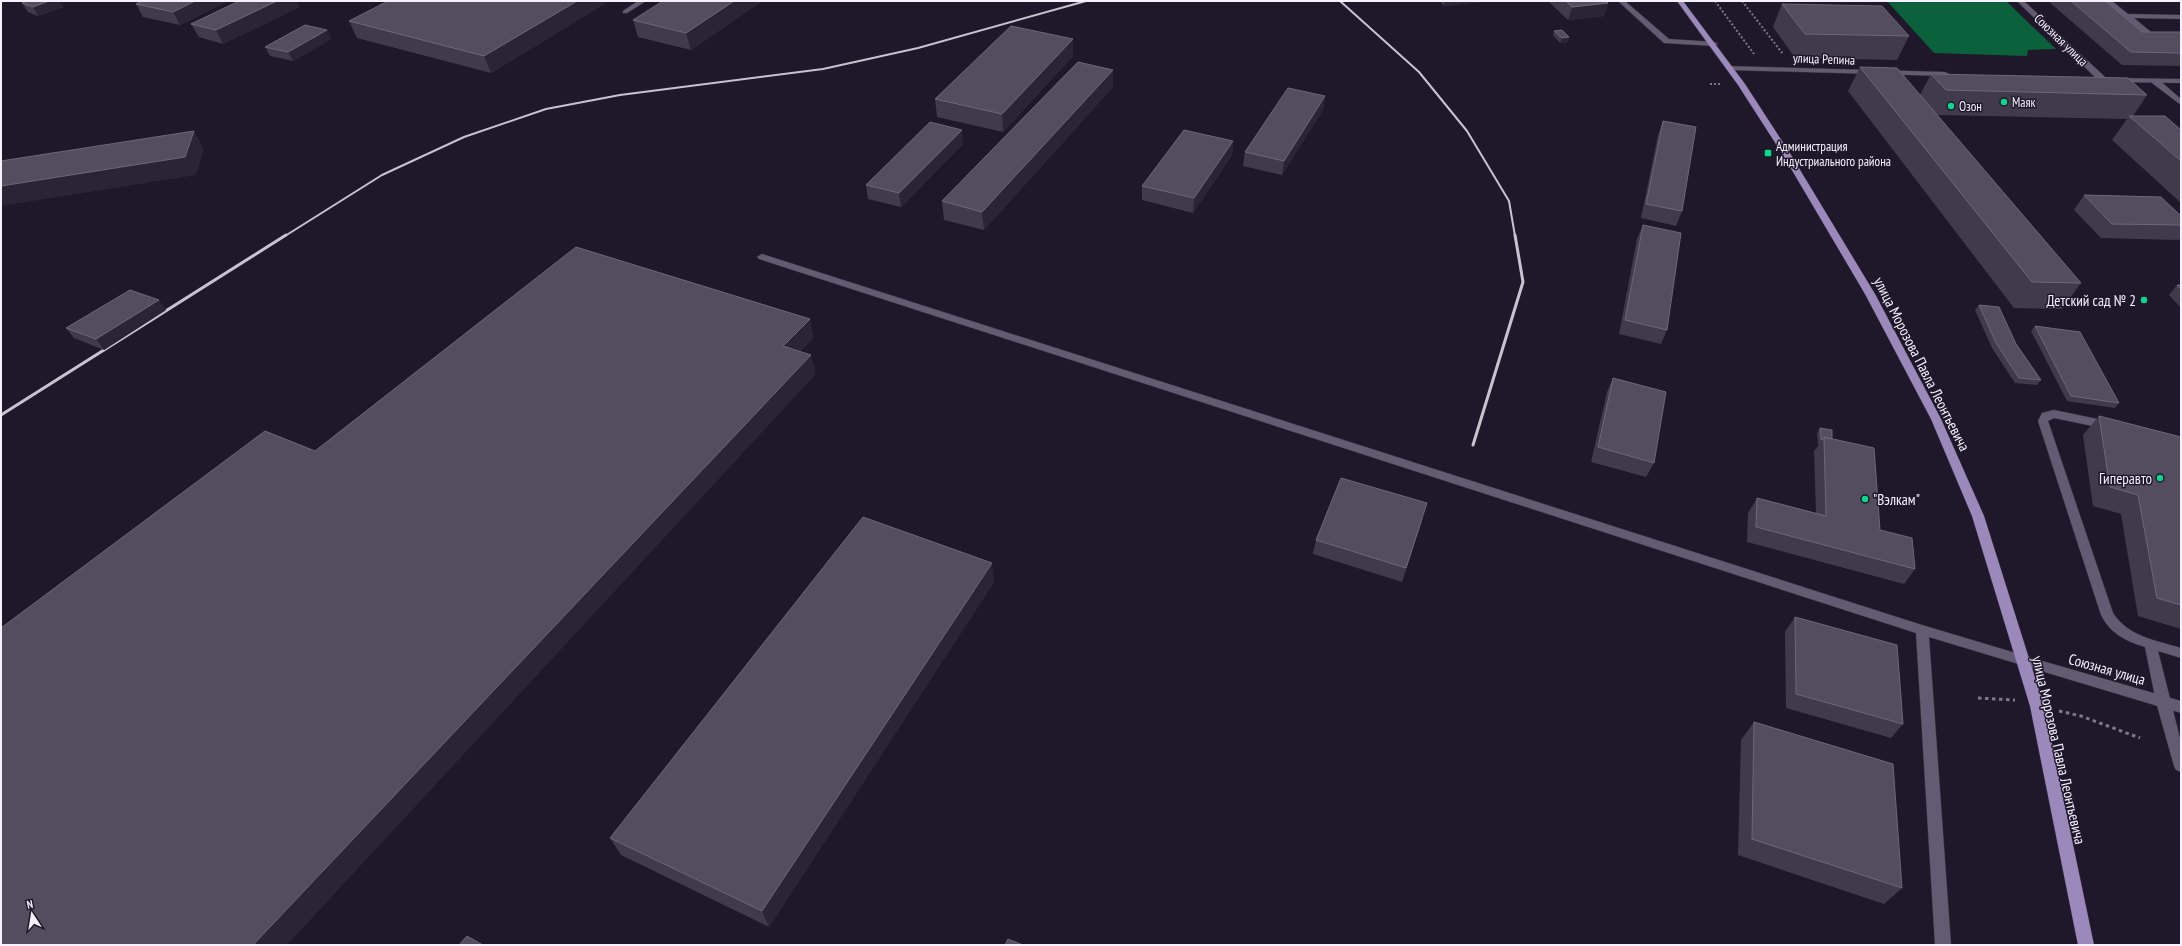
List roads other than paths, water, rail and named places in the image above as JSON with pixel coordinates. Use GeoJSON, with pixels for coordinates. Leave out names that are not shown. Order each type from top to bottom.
{"type":"FeatureCollection","features":[{"type":"Feature","properties":{"kind":"main road","name":"улица Морозова Павла Леонтьевича"},"geometry":{"type":"LineString","coordinates":[[1680,1],[1714,44],[1787,154],[1866,288],[1936,419],[1978,516],[2025,661],[2037,706],[2086,945]]}},
{"type":"Feature","properties":{"kind":"street"},"geometry":{"type":"LineString","coordinates":[[625,12],[642,1]]}},
{"type":"Feature","properties":{"kind":"street"},"geometry":{"type":"LineString","coordinates":[[1621,1],[1667,41],[1714,44]]}},
{"type":"Feature","properties":{"kind":"street","name":"Союзная улица"},"geometry":{"type":"LineString","coordinates":[[2020,1],[2102,79]]}},
{"type":"Feature","properties":{"kind":"street"},"geometry":{"type":"LineString","coordinates":[[2108,1],[2149,34],[2181,36]]}},
{"type":"Feature","properties":{"kind":"street"},"geometry":{"type":"LineString","coordinates":[[2126,16],[2181,17]]}},
{"type":"Feature","properties":{"kind":"street","name":"улица Репина"},"geometry":{"type":"LineString","coordinates":[[1730,68],[1952,75]]}},
{"type":"Feature","properties":{"kind":"street"},"geometry":{"type":"LineString","coordinates":[[2086,79],[2181,82]]}},
{"type":"Feature","properties":{"kind":"street"},"geometry":{"type":"LineString","coordinates":[[2155,81],[2181,103]]}},
{"type":"Feature","properties":{"kind":"street","name":"Союзная улица"},"geometry":{"type":"LineString","coordinates":[[762,258],[1922,630],[2181,707]]}},
{"type":"Feature","properties":{"kind":"street"},"geometry":{"type":"LineString","coordinates":[[2117,427],[2054,414],[2046,416],[2043,421],[2106,615],[2113,625],[2126,637],[2181,653]]}},
{"type":"Feature","properties":{"kind":"street"},"geometry":{"type":"LineString","coordinates":[[1922,630],[1943,945]]}},
{"type":"Feature","properties":{"kind":"street"},"geometry":{"type":"LineString","coordinates":[[2150,644],[2163,702],[2181,766]]}},
{"type":"Feature","properties":{"kind":"railway"},"geometry":{"type":"LineString","coordinates":[[285,236],[382,175],[464,137],[546,109],[620,95],[823,69],[918,48],[1086,1]]}},
{"type":"Feature","properties":{"kind":"railway"},"geometry":{"type":"LineString","coordinates":[[1340,1],[1419,72],[1467,131],[1509,201],[1515,236]]}},
{"type":"Feature","properties":{"kind":"railway"},"geometry":{"type":"LineString","coordinates":[[1,415],[286,235]]}},
{"type":"Feature","properties":{"kind":"railway"},"geometry":{"type":"LineString","coordinates":[[1473,445],[1523,282],[1515,235]]}},
{"type":"Feature","properties":{"kind":"place","name":"Маяк"},"geometry":{"type":"Point","coordinates":[2004,102]}},
{"type":"Feature","properties":{"kind":"place","name":"Озон"},"geometry":{"type":"Point","coordinates":[1951,106]}},
{"type":"Feature","properties":{"kind":"place","name":"Администрация Индустриального района"},"geometry":{"type":"Point","coordinates":[1768,153]}},
{"type":"Feature","properties":{"kind":"place","name":"Детский сад № 2"},"geometry":{"type":"Point","coordinates":[2144,300]}},
{"type":"Feature","properties":{"kind":"place","name":"Гиперавто"},"geometry":{"type":"Point","coordinates":[2160,478]}},
{"type":"Feature","properties":{"kind":"place","name":"\"Вэлкам\""},"geometry":{"type":"Point","coordinates":[1865,499]}}]}
